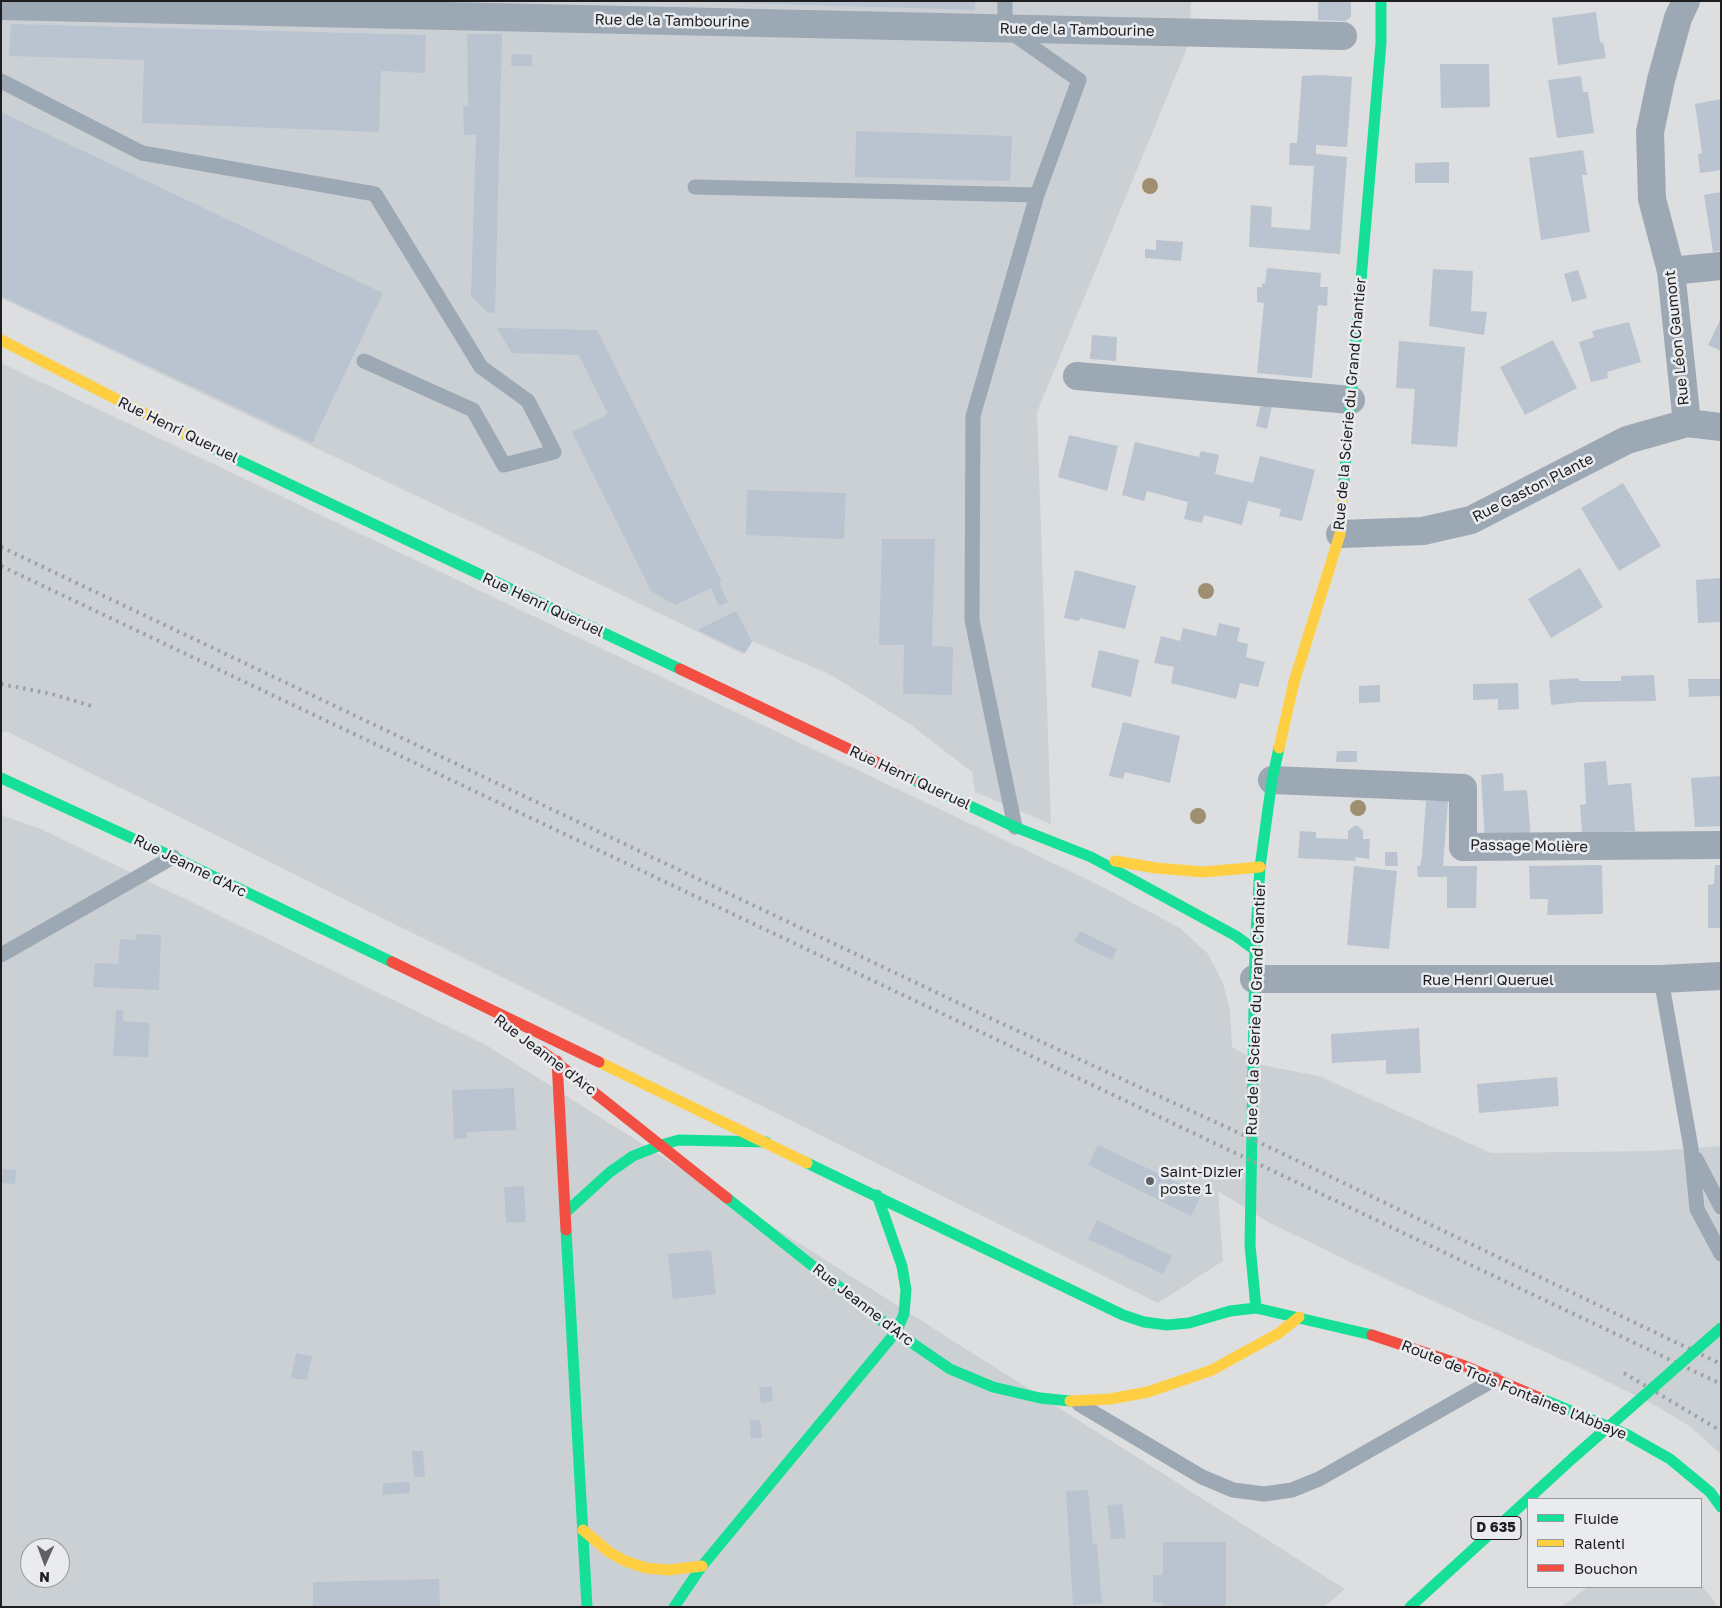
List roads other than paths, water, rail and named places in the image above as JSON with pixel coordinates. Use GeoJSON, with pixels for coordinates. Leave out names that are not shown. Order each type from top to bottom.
{"type":"FeatureCollection","features":[{"type":"Feature","properties":{"kind":"main road","name":"Rue de la Scierie du Grand Chantier"},"geometry":{"type":"LineString","coordinates":[[1256,1308],[1250,1245],[1254,979],[1260,867],[1272,780],[1294,682],[1340,534],[1381,43],[1381,1]]}},
{"type":"Feature","properties":{"kind":"main road","name":"Rue Henri Queruel"},"geometry":{"type":"LineString","coordinates":[[1,340],[195,440],[1015,827],[1091,857],[1236,936],[1255,950]]}},
{"type":"Feature","properties":{"kind":"main road","name":"Rue Jeanne d'Arc"},"geometry":{"type":"LineString","coordinates":[[1,778],[173,857],[484,1009],[877,1195],[1123,1315],[1144,1322],[1167,1325],[1189,1323],[1230,1311],[1256,1308]]}},
{"type":"Feature","properties":{"kind":"main road","name":"Rue Henri Queruel"},"geometry":{"type":"LineString","coordinates":[[1091,857],[1156,868],[1203,872],[1260,867]]}},
{"type":"Feature","properties":{"kind":"main road","name":"Rue Jeanne d'Arc"},"geometry":{"type":"LineString","coordinates":[[484,1009],[557,1061],[896,1332],[950,1369],[993,1387],[1040,1398],[1075,1402],[1110,1399],[1148,1392],[1212,1370],[1279,1333],[1299,1317]]}},
{"type":"Feature","properties":{"kind":"main road"},"geometry":{"type":"LineString","coordinates":[[557,1061],[587,1607]]}},
{"type":"Feature","properties":{"kind":"main road"},"geometry":{"type":"LineString","coordinates":[[565,1213],[610,1172],[634,1156],[660,1145],[679,1140],[766,1142]]}},
{"type":"Feature","properties":{"kind":"main road"},"geometry":{"type":"LineString","coordinates":[[674,1607],[702,1566],[896,1332],[904,1314],[906,1290],[902,1266],[877,1195]]}},
{"type":"Feature","properties":{"kind":"main road","name":"Route de Trois Fontaines l'Abbaye"},"geometry":{"type":"LineString","coordinates":[[1256,1308],[1391,1340],[1495,1379],[1626,1434],[1670,1459],[1710,1492],[1721,1507]]}},
{"type":"Feature","properties":{"kind":"main road","name":"D 635"},"geometry":{"type":"LineString","coordinates":[[1529,1498],[1721,1328]]}},
{"type":"Feature","properties":{"kind":"main road","name":"D 635"},"geometry":{"type":"LineString","coordinates":[[1413,1604],[1527,1500]]}},
{"type":"Feature","properties":{"kind":"main road"},"geometry":{"type":"LineString","coordinates":[[583,1530],[609,1552],[639,1566],[668,1570],[702,1566]]}},
{"type":"Feature","properties":{"kind":"street","name":"Rue de la Tambourine"},"geometry":{"type":"LineString","coordinates":[[1,6],[1343,36]]}},
{"type":"Feature","properties":{"kind":"street","name":"Rue Léon Gaumont"},"geometry":{"type":"LineString","coordinates":[[1679,7],[1650,132],[1652,199],[1672,271],[1687,423]]}},
{"type":"Feature","properties":{"kind":"street"},"geometry":{"type":"LineString","coordinates":[[1672,271],[1721,266]]}},
{"type":"Feature","properties":{"kind":"street"},"geometry":{"type":"LineString","coordinates":[[1077,376],[1351,400]]}},
{"type":"Feature","properties":{"kind":"street","name":"Rue Gaston Plante"},"geometry":{"type":"LineString","coordinates":[[1340,534],[1423,531],[1471,520],[1627,440],[1687,423],[1721,426]]}},
{"type":"Feature","properties":{"kind":"street","name":"Passage Molière"},"geometry":{"type":"LineString","coordinates":[[1272,780],[1463,788],[1463,847],[1721,846]]}},
{"type":"Feature","properties":{"kind":"street","name":"Rue Henri Queruel"},"geometry":{"type":"LineString","coordinates":[[1254,979],[1661,979],[1721,976]]}},
{"type":"Feature","properties":{"kind":"lane"},"geometry":{"type":"LineString","coordinates":[[1005,1],[1005,28],[1079,80],[1037,195],[973,416],[972,620],[1015,827]]}},
{"type":"Feature","properties":{"kind":"lane"},"geometry":{"type":"LineString","coordinates":[[1,81],[142,152],[375,194],[481,367],[528,401],[554,452],[504,465],[473,410],[364,361]]}},
{"type":"Feature","properties":{"kind":"lane"},"geometry":{"type":"LineString","coordinates":[[695,186],[1037,195]]}},
{"type":"Feature","properties":{"kind":"lane"},"geometry":{"type":"LineString","coordinates":[[1,955],[173,857]]}},
{"type":"Feature","properties":{"kind":"lane"},"geometry":{"type":"LineString","coordinates":[[1661,979],[1691,1148],[1697,1209],[1721,1254]]}},
{"type":"Feature","properties":{"kind":"lane"},"geometry":{"type":"LineString","coordinates":[[1691,1148],[1721,1207]]}},
{"type":"Feature","properties":{"kind":"lane"},"geometry":{"type":"LineString","coordinates":[[1075,1402],[1202,1477],[1233,1490],[1264,1494],[1292,1490],[1318,1479],[1495,1379]]}},
{"type":"Feature","properties":{"kind":"railway"},"geometry":{"type":"LineString","coordinates":[[1,547],[990,1018],[1252,1139],[1721,1364]]}},
{"type":"Feature","properties":{"kind":"railway"},"geometry":{"type":"LineString","coordinates":[[1,566],[1721,1384]]}},
{"type":"Feature","properties":{"kind":"railway"},"geometry":{"type":"LineString","coordinates":[[1,684],[52,694],[95,707]]}},
{"type":"Feature","properties":{"kind":"railway"},"geometry":{"type":"LineString","coordinates":[[1624,1373],[1721,1431]]}},
{"type":"Feature","properties":{"kind":"place","name":"Saint-Dizier poste 1"},"geometry":{"type":"Point","coordinates":[1150,1181]}}]}
